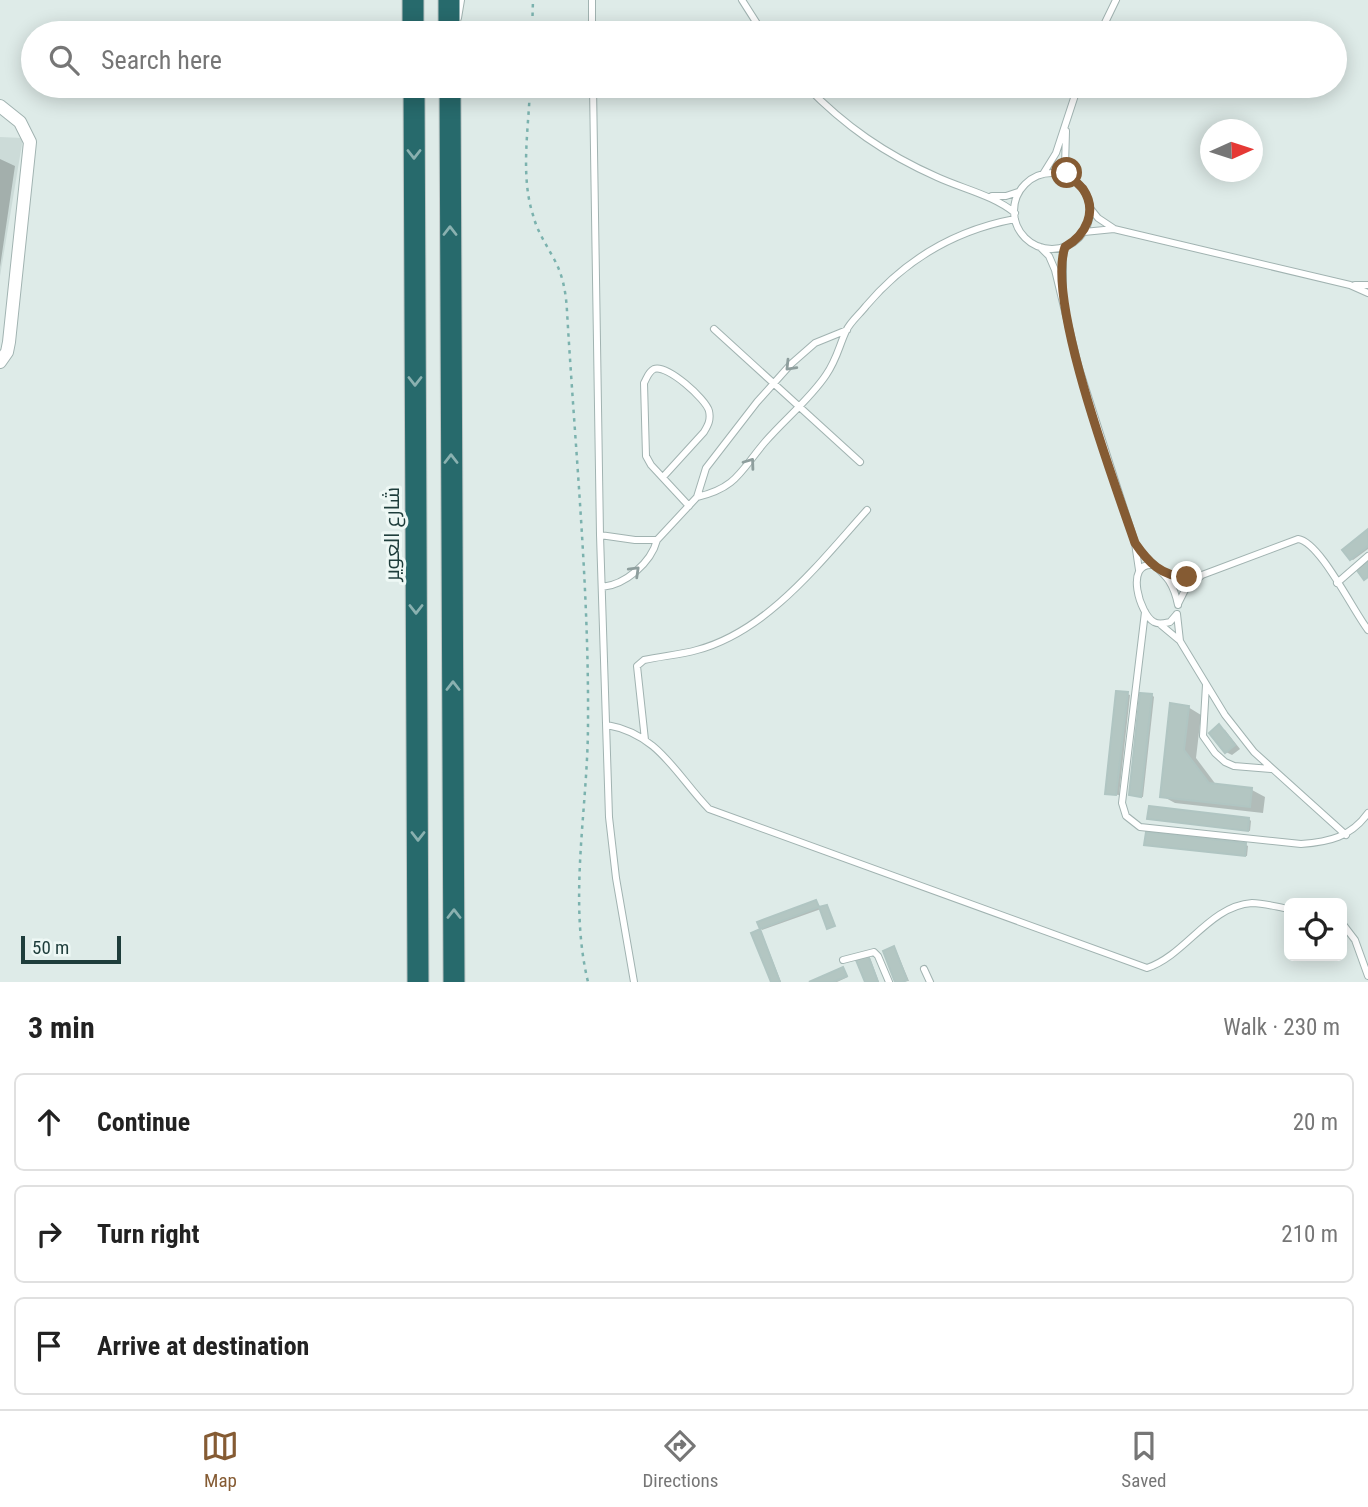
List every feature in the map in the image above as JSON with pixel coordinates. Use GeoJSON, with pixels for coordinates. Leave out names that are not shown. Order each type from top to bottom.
{"type":"FeatureCollection","features":[{"type":"Feature","properties":{"kind":"highway"},"geometry":{"type":"LineString","coordinates":[[413,0],[413,21]]}},
{"type":"Feature","properties":{"kind":"highway"},"geometry":{"type":"LineString","coordinates":[[449,0],[449,21]]}},
{"type":"Feature","properties":{"kind":"highway","name":"شارع العوير"},"geometry":{"type":"LineString","coordinates":[[414,98],[418,982]]}},
{"type":"Feature","properties":{"kind":"highway"},"geometry":{"type":"LineString","coordinates":[[450,98],[454,982]]}},
{"type":"Feature","properties":{"kind":"street"},"geometry":{"type":"LineString","coordinates":[[0,106],[20,122],[27,131],[30,142],[9,342],[7,352],[0,362]]}},
{"type":"Feature","properties":{"kind":"lane"},"geometry":{"type":"LineString","coordinates":[[457,21],[460,0]]}},
{"type":"Feature","properties":{"kind":"lane"},"geometry":{"type":"LineString","coordinates":[[592,0],[592,21]]}},
{"type":"Feature","properties":{"kind":"lane"},"geometry":{"type":"LineString","coordinates":[[742,0],[756,21]]}},
{"type":"Feature","properties":{"kind":"lane"},"geometry":{"type":"LineString","coordinates":[[1106,21],[1116,0]]}},
{"type":"Feature","properties":{"kind":"lane"},"geometry":{"type":"LineString","coordinates":[[593,98],[600,535],[609,817],[615,878],[634,982]]}},
{"type":"Feature","properties":{"kind":"lane"},"geometry":{"type":"LineString","coordinates":[[818,98],[832,113],[874,144],[907,163],[998,201],[1015,216],[1021,232],[1029,241],[1040,247],[1053,249],[1076,241],[1089,220],[1087,196],[1067,173],[1064,159],[1068,119]]}},
{"type":"Feature","properties":{"kind":"lane"},"geometry":{"type":"LineString","coordinates":[[1043,174],[1056,153],[1074,98]]}},
{"type":"Feature","properties":{"kind":"lane"},"geometry":{"type":"LineString","coordinates":[[973,192],[1000,197],[1016,194],[1034,177],[1043,174],[1059,173],[1071,178]]}},
{"type":"Feature","properties":{"kind":"lane"},"geometry":{"type":"LineString","coordinates":[[1015,216],[1021,190]]}},
{"type":"Feature","properties":{"kind":"lane"},"geometry":{"type":"LineString","coordinates":[[1090,208],[1101,222],[1114,229],[1350,285],[1368,293]]}},
{"type":"Feature","properties":{"kind":"lane"},"geometry":{"type":"LineString","coordinates":[[697,497],[715,493],[739,478],[764,444],[825,377],[839,354],[846,330],[877,293],[924,254],[985,224],[1015,216]]}},
{"type":"Feature","properties":{"kind":"lane"},"geometry":{"type":"LineString","coordinates":[[1084,232],[1114,229]]}},
{"type":"Feature","properties":{"kind":"lane"},"geometry":{"type":"LineString","coordinates":[[1040,247],[1052,262],[1111,471],[1135,543],[1139,570],[1137,587],[1145,612],[1122,803],[1128,820],[1140,827],[1289,844],[1312,843],[1346,835],[1368,813]]}},
{"type":"Feature","properties":{"kind":"lane"},"geometry":{"type":"LineString","coordinates":[[1065,247],[1065,311]]}},
{"type":"Feature","properties":{"kind":"lane"},"geometry":{"type":"LineString","coordinates":[[1350,285],[1368,285]]}},
{"type":"Feature","properties":{"kind":"lane"},"geometry":{"type":"LineString","coordinates":[[714,329],[860,461]]}},
{"type":"Feature","properties":{"kind":"lane"},"geometry":{"type":"LineString","coordinates":[[602,587],[622,583],[655,548],[657,540],[697,497],[706,468],[720,446],[774,384],[814,343],[846,330]]}},
{"type":"Feature","properties":{"kind":"lane"},"geometry":{"type":"LineString","coordinates":[[663,477],[704,432],[710,415],[707,404],[671,372],[662,368],[649,373],[644,383],[646,456],[651,465],[689,506]]}},
{"type":"Feature","properties":{"kind":"lane"},"geometry":{"type":"LineString","coordinates":[[645,740],[637,666],[644,660],[699,650],[738,633],[793,592],[867,510]]}},
{"type":"Feature","properties":{"kind":"lane"},"geometry":{"type":"LineString","coordinates":[[600,535],[657,540]]}},
{"type":"Feature","properties":{"kind":"lane"},"geometry":{"type":"LineString","coordinates":[[1135,543],[1153,565],[1166,574],[1178,577],[1202,575],[1298,538],[1304,540],[1315,549],[1368,629]]}},
{"type":"Feature","properties":{"kind":"lane"},"geometry":{"type":"LineString","coordinates":[[1337,583],[1368,556]]}},
{"type":"Feature","properties":{"kind":"lane"},"geometry":{"type":"LineString","coordinates":[[1139,570],[1145,565],[1153,565]]}},
{"type":"Feature","properties":{"kind":"lane"},"geometry":{"type":"LineString","coordinates":[[1166,574],[1176,593],[1180,641]]}},
{"type":"Feature","properties":{"kind":"lane"},"geometry":{"type":"LineString","coordinates":[[1178,604],[1185,590],[1202,575]]}},
{"type":"Feature","properties":{"kind":"lane"},"geometry":{"type":"LineString","coordinates":[[1145,612],[1180,641],[1225,715],[1254,752],[1346,835]]}},
{"type":"Feature","properties":{"kind":"lane"},"geometry":{"type":"LineString","coordinates":[[1156,623],[1170,621],[1177,614]]}},
{"type":"Feature","properties":{"kind":"lane"},"geometry":{"type":"LineString","coordinates":[[1206,683],[1203,736],[1215,752],[1224,762],[1234,766],[1272,769]]}},
{"type":"Feature","properties":{"kind":"lane"},"geometry":{"type":"LineString","coordinates":[[607,725],[645,740],[663,752],[709,809],[1147,968],[1166,960],[1217,917],[1237,906],[1254,903],[1284,908]]}},
{"type":"Feature","properties":{"kind":"lane"},"geometry":{"type":"LineString","coordinates":[[1347,930],[1355,940],[1368,976]]}},
{"type":"Feature","properties":{"kind":"lane"},"geometry":{"type":"LineString","coordinates":[[843,960],[874,952],[889,982]]}},
{"type":"Feature","properties":{"kind":"lane"},"geometry":{"type":"LineString","coordinates":[[924,969],[930,982]]}},
{"type":"Feature","properties":{"kind":"path"},"geometry":{"type":"LineString","coordinates":[[532,21],[533,0]]}},
{"type":"Feature","properties":{"kind":"path"},"geometry":{"type":"LineString","coordinates":[[530,98],[527,176],[529,202],[537,227],[558,268],[567,311],[588,674],[587,779],[579,911],[588,982]]}},
{"type":"Feature","properties":{"kind":"shaded area"},"geometry":{"type":"Polygon","coordinates":[[[0,137],[23,138],[0,276],[0,137]]]}},
{"type":"Feature","properties":{"kind":"building"},"geometry":{"type":"Polygon","coordinates":[[[1368,529],[1368,546],[1350,560],[1342,550],[1368,529]]]}},
{"type":"Feature","properties":{"kind":"building"},"geometry":{"type":"Polygon","coordinates":[[[1368,560],[1368,577],[1364,580],[1356,569],[1368,560]]]}},
{"type":"Feature","properties":{"kind":"building"},"geometry":{"type":"Polygon","coordinates":[[[1116,691],[1128,692],[1116,795],[1105,794],[1116,691]]]}},
{"type":"Feature","properties":{"kind":"building"},"geometry":{"type":"Polygon","coordinates":[[[1140,693],[1152,694],[1141,797],[1129,795],[1140,693]]]}},
{"type":"Feature","properties":{"kind":"building"},"geometry":{"type":"Polygon","coordinates":[[[1170,703],[1189,706],[1184,750],[1209,783],[1252,788],[1250,807],[1160,797],[1170,703]]]}},
{"type":"Feature","properties":{"kind":"building"},"geometry":{"type":"Polygon","coordinates":[[[1219,724],[1235,745],[1225,753],[1209,733],[1219,724]]]}},
{"type":"Feature","properties":{"kind":"building"},"geometry":{"type":"Polygon","coordinates":[[[1149,806],[1249,818],[1248,831],[1147,819],[1149,806]]]}},
{"type":"Feature","properties":{"kind":"building"},"geometry":{"type":"Polygon","coordinates":[[[1146,832],[1246,843],[1245,856],[1144,845],[1146,832]]]}},
{"type":"Feature","properties":{"kind":"building"},"geometry":{"type":"Polygon","coordinates":[[[816,900],[819,907],[760,929],[757,922],[816,900]]]}},
{"type":"Feature","properties":{"kind":"building"},"geometry":{"type":"Polygon","coordinates":[[[827,905],[835,926],[827,929],[819,907],[827,905]]]}},
{"type":"Feature","properties":{"kind":"building"},"geometry":{"type":"Polygon","coordinates":[[[760,929],[780,982],[771,982],[751,933],[760,929]]]}},
{"type":"Feature","properties":{"kind":"building"},"geometry":{"type":"Polygon","coordinates":[[[894,946],[907,980],[903,982],[895,982],[883,951],[894,946]]]}},
{"type":"Feature","properties":{"kind":"building"},"geometry":{"type":"Polygon","coordinates":[[[868,955],[878,982],[865,982],[856,960],[868,955]]]}},
{"type":"Feature","properties":{"kind":"building"},"geometry":{"type":"Polygon","coordinates":[[[843,967],[847,976],[833,982],[809,982],[843,967]]]}},
{"type":"Feature","properties":{"kind":"route"},"geometry":{"type":"LineString","coordinates":[[1067,173],[1087,196],[1090,208],[1084,232],[1063,251],[1062,285],[1065,311],[1078,365],[1135,543],[1147,560],[1166,574],[1187,577]]}}]}
